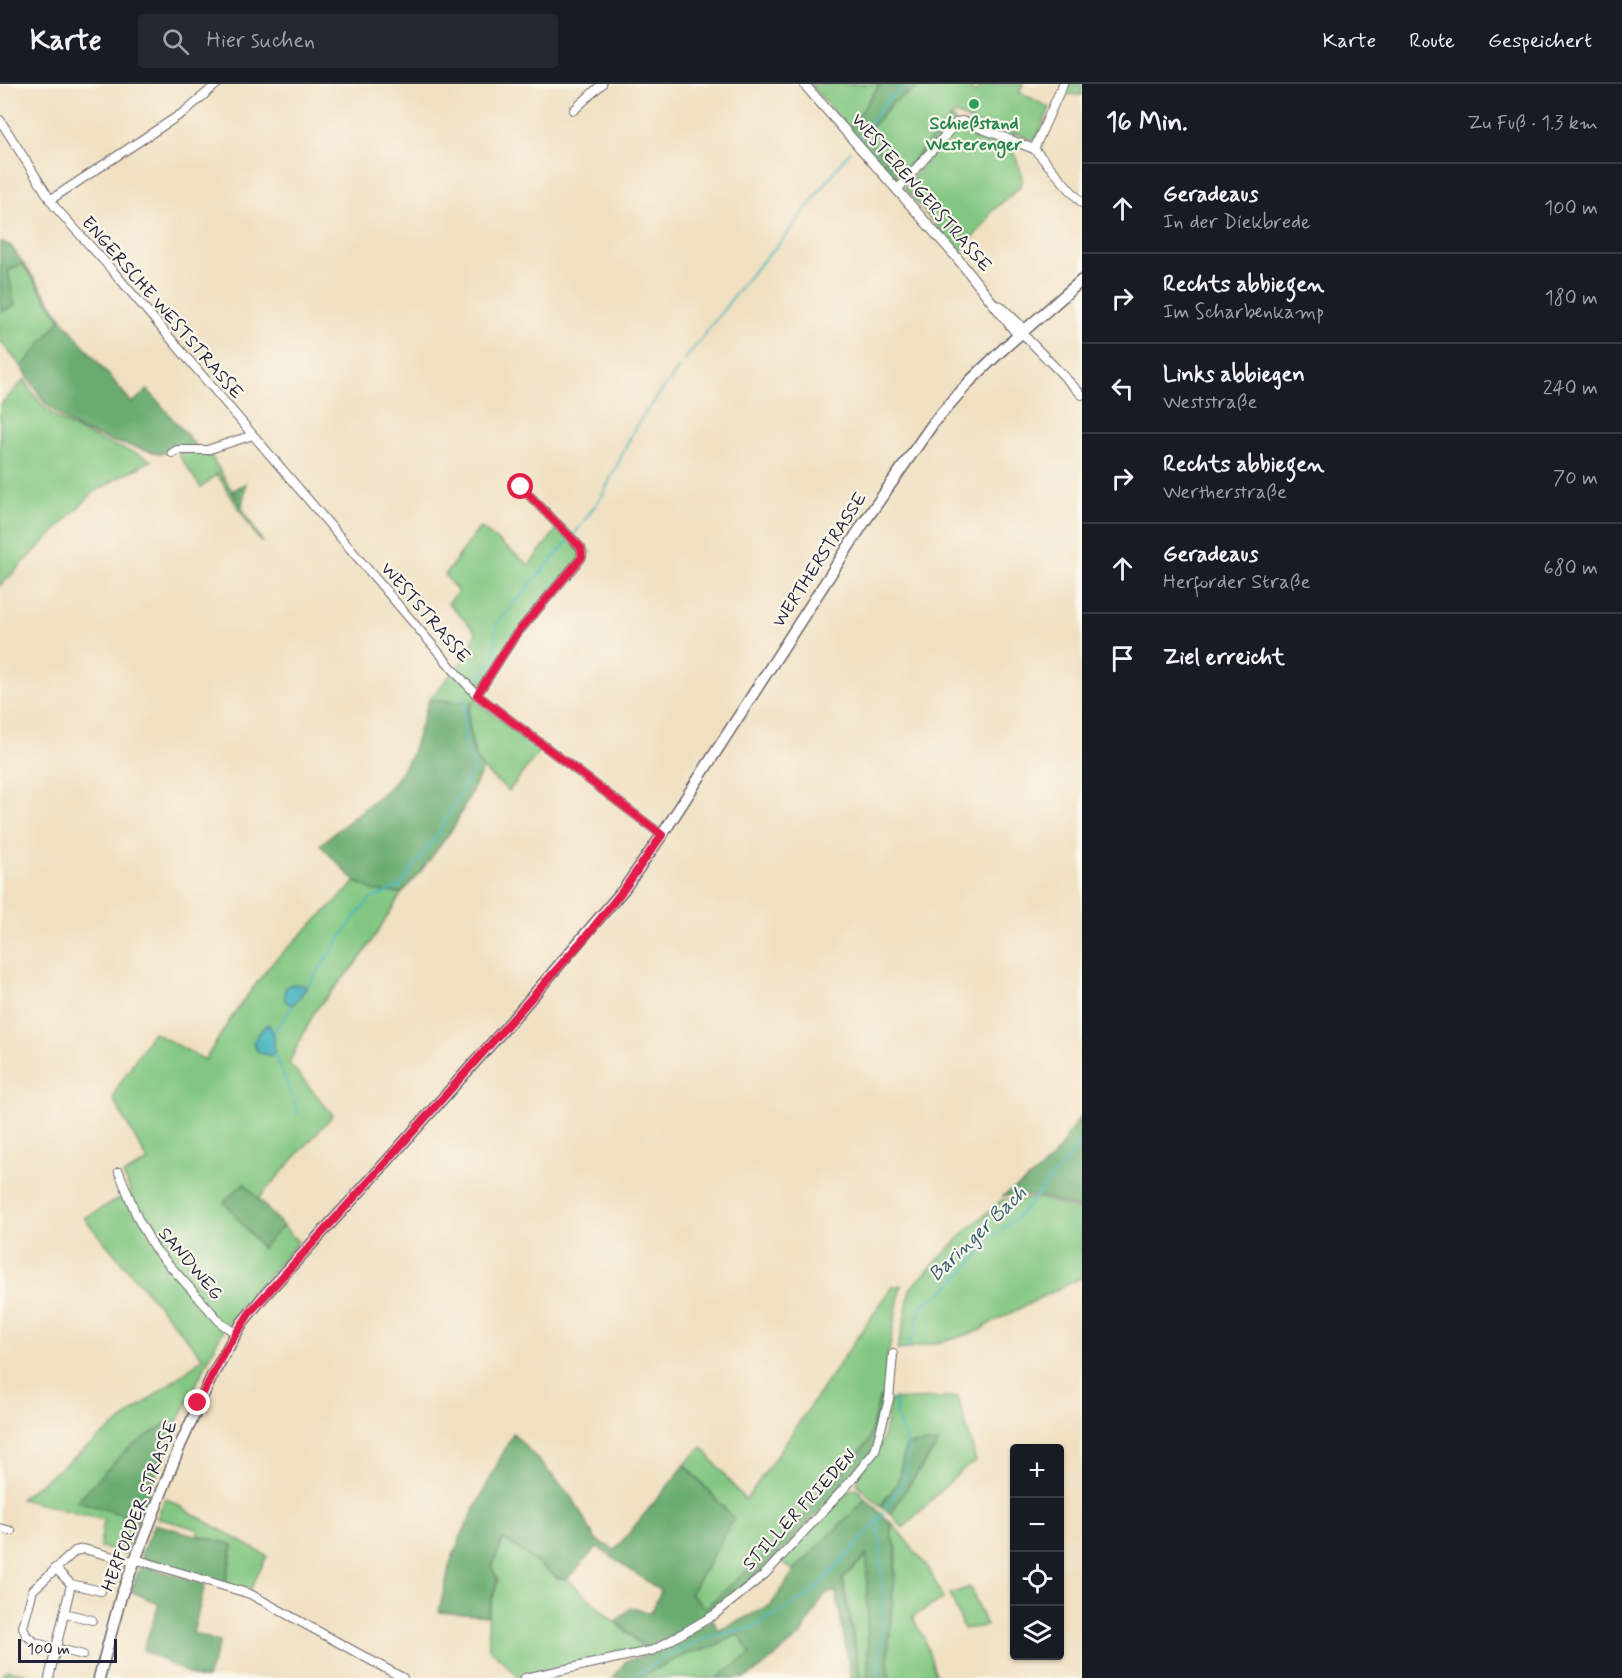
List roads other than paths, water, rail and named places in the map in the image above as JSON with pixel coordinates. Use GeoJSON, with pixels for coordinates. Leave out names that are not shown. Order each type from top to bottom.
{"type":"FeatureCollection","features":[{"type":"Feature","properties":{"kind":"main road","name":"WERTHERSTRASSE"},"geometry":{"type":"LineString","coordinates":[[624,889],[662,835],[914,448],[958,394],[1021,332],[1082,280]]}},
{"type":"Feature","properties":{"kind":"main road","name":"HERFORDER STRASSE"},"geometry":{"type":"LineString","coordinates":[[99,1678],[121,1596],[134,1560],[198,1403],[235,1333],[263,1297],[500,1035],[624,889]]}},
{"type":"Feature","properties":{"kind":"street"},"geometry":{"type":"LineString","coordinates":[[0,120],[52,203],[184,112],[217,84]]}},
{"type":"Feature","properties":{"kind":"street"},"geometry":{"type":"LineString","coordinates":[[574,110],[602,84]]}},
{"type":"Feature","properties":{"kind":"street","name":"WESTERENGERSTRASSE"},"geometry":{"type":"LineString","coordinates":[[804,84],[1021,332],[1082,396]]}},
{"type":"Feature","properties":{"kind":"street"},"geometry":{"type":"LineString","coordinates":[[1034,149],[1063,84]]}},
{"type":"Feature","properties":{"kind":"street"},"geometry":{"type":"LineString","coordinates":[[897,190],[957,122],[962,121],[1034,149],[1082,203]]}},
{"type":"Feature","properties":{"kind":"street","name":"ENGERSCHE WESTSTRASSE"},"geometry":{"type":"LineString","coordinates":[[52,203],[247,428]]}},
{"type":"Feature","properties":{"kind":"street","name":"WESTSTRASSE"},"geometry":{"type":"LineString","coordinates":[[247,428],[477,695],[662,835]]}},
{"type":"Feature","properties":{"kind":"street"},"geometry":{"type":"LineString","coordinates":[[172,453],[177,450],[207,450],[253,435]]}},
{"type":"Feature","properties":{"kind":"street"},"geometry":{"type":"LineString","coordinates":[[477,695],[514,637],[582,557],[581,548],[521,487]]}},
{"type":"Feature","properties":{"kind":"street","name":"SANDWEG"},"geometry":{"type":"LineString","coordinates":[[119,1172],[138,1219],[155,1249],[222,1324],[235,1333]]}},
{"type":"Feature","properties":{"kind":"street","name":"STILLER FRIEDEN"},"geometry":{"type":"LineString","coordinates":[[525,1678],[654,1650],[714,1615],[765,1574],[850,1482],[875,1451],[889,1399],[893,1354]]}},
{"type":"Feature","properties":{"kind":"street"},"geometry":{"type":"LineString","coordinates":[[0,1528],[11,1531]]}},
{"type":"Feature","properties":{"kind":"street"},"geometry":{"type":"LineString","coordinates":[[83,1655],[29,1640],[23,1627],[33,1590],[69,1555],[81,1549],[134,1560],[250,1594],[403,1678]]}},
{"type":"Feature","properties":{"kind":"street"},"geometry":{"type":"LineString","coordinates":[[55,1568],[71,1584],[101,1591]]}},
{"type":"Feature","properties":{"kind":"street"},"geometry":{"type":"LineString","coordinates":[[49,1678],[71,1584]]}},
{"type":"Feature","properties":{"kind":"street"},"geometry":{"type":"LineString","coordinates":[[64,1613],[92,1620]]}},
{"type":"Feature","properties":{"kind":"water"},"geometry":{"type":"Polygon","coordinates":[[[292,984],[308,986],[293,1005],[285,1001],[285,988],[292,984]]]}},
{"type":"Feature","properties":{"kind":"water"},"geometry":{"type":"Polygon","coordinates":[[[268,1024],[274,1041],[274,1053],[270,1056],[258,1052],[253,1044],[258,1034],[268,1024]]]}},
{"type":"Feature","properties":{"kind":"waterway"},"geometry":{"type":"LineString","coordinates":[[860,137],[889,98],[908,84]]}},
{"type":"Feature","properties":{"kind":"waterway"},"geometry":{"type":"LineString","coordinates":[[684,361],[750,275],[781,242],[850,151]]}},
{"type":"Feature","properties":{"kind":"waterway"},"geometry":{"type":"LineString","coordinates":[[573,536],[602,496],[637,424],[679,368]]}},
{"type":"Feature","properties":{"kind":"waterway"},"geometry":{"type":"LineString","coordinates":[[474,685],[494,659],[496,624],[570,539]]}},
{"type":"Feature","properties":{"kind":"waterway"},"geometry":{"type":"LineString","coordinates":[[308,986],[356,915],[371,899],[399,887],[438,834],[474,767],[465,744],[465,695]]}},
{"type":"Feature","properties":{"kind":"waterway"},"geometry":{"type":"LineString","coordinates":[[274,1032],[293,1005]]}},
{"type":"Feature","properties":{"kind":"waterway"},"geometry":{"type":"LineString","coordinates":[[274,1053],[298,1114]]}},
{"type":"Feature","properties":{"kind":"waterway","name":"Baringer Bach"},"geometry":{"type":"LineString","coordinates":[[905,1350],[916,1336],[918,1315],[922,1305],[941,1293],[976,1258],[990,1237],[1009,1224],[1029,1205],[1082,1142]]}},
{"type":"Feature","properties":{"kind":"waterway","name":"Baringer Bach"},"geometry":{"type":"LineString","coordinates":[[885,1510],[906,1476],[908,1446],[898,1420],[894,1397]]}},
{"type":"Feature","properties":{"kind":"waterway","name":"Baringer Bach"},"geometry":{"type":"LineString","coordinates":[[633,1678],[664,1657],[707,1637],[751,1628],[814,1591],[883,1513]]}},
{"type":"Feature","properties":{"kind":"waterway"},"geometry":{"type":"LineString","coordinates":[[878,1520],[882,1599],[879,1678]]}},
{"type":"Feature","properties":{"kind":"place","name":"Schießstand Westerenger"},"geometry":{"type":"Point","coordinates":[974,104]}}]}
